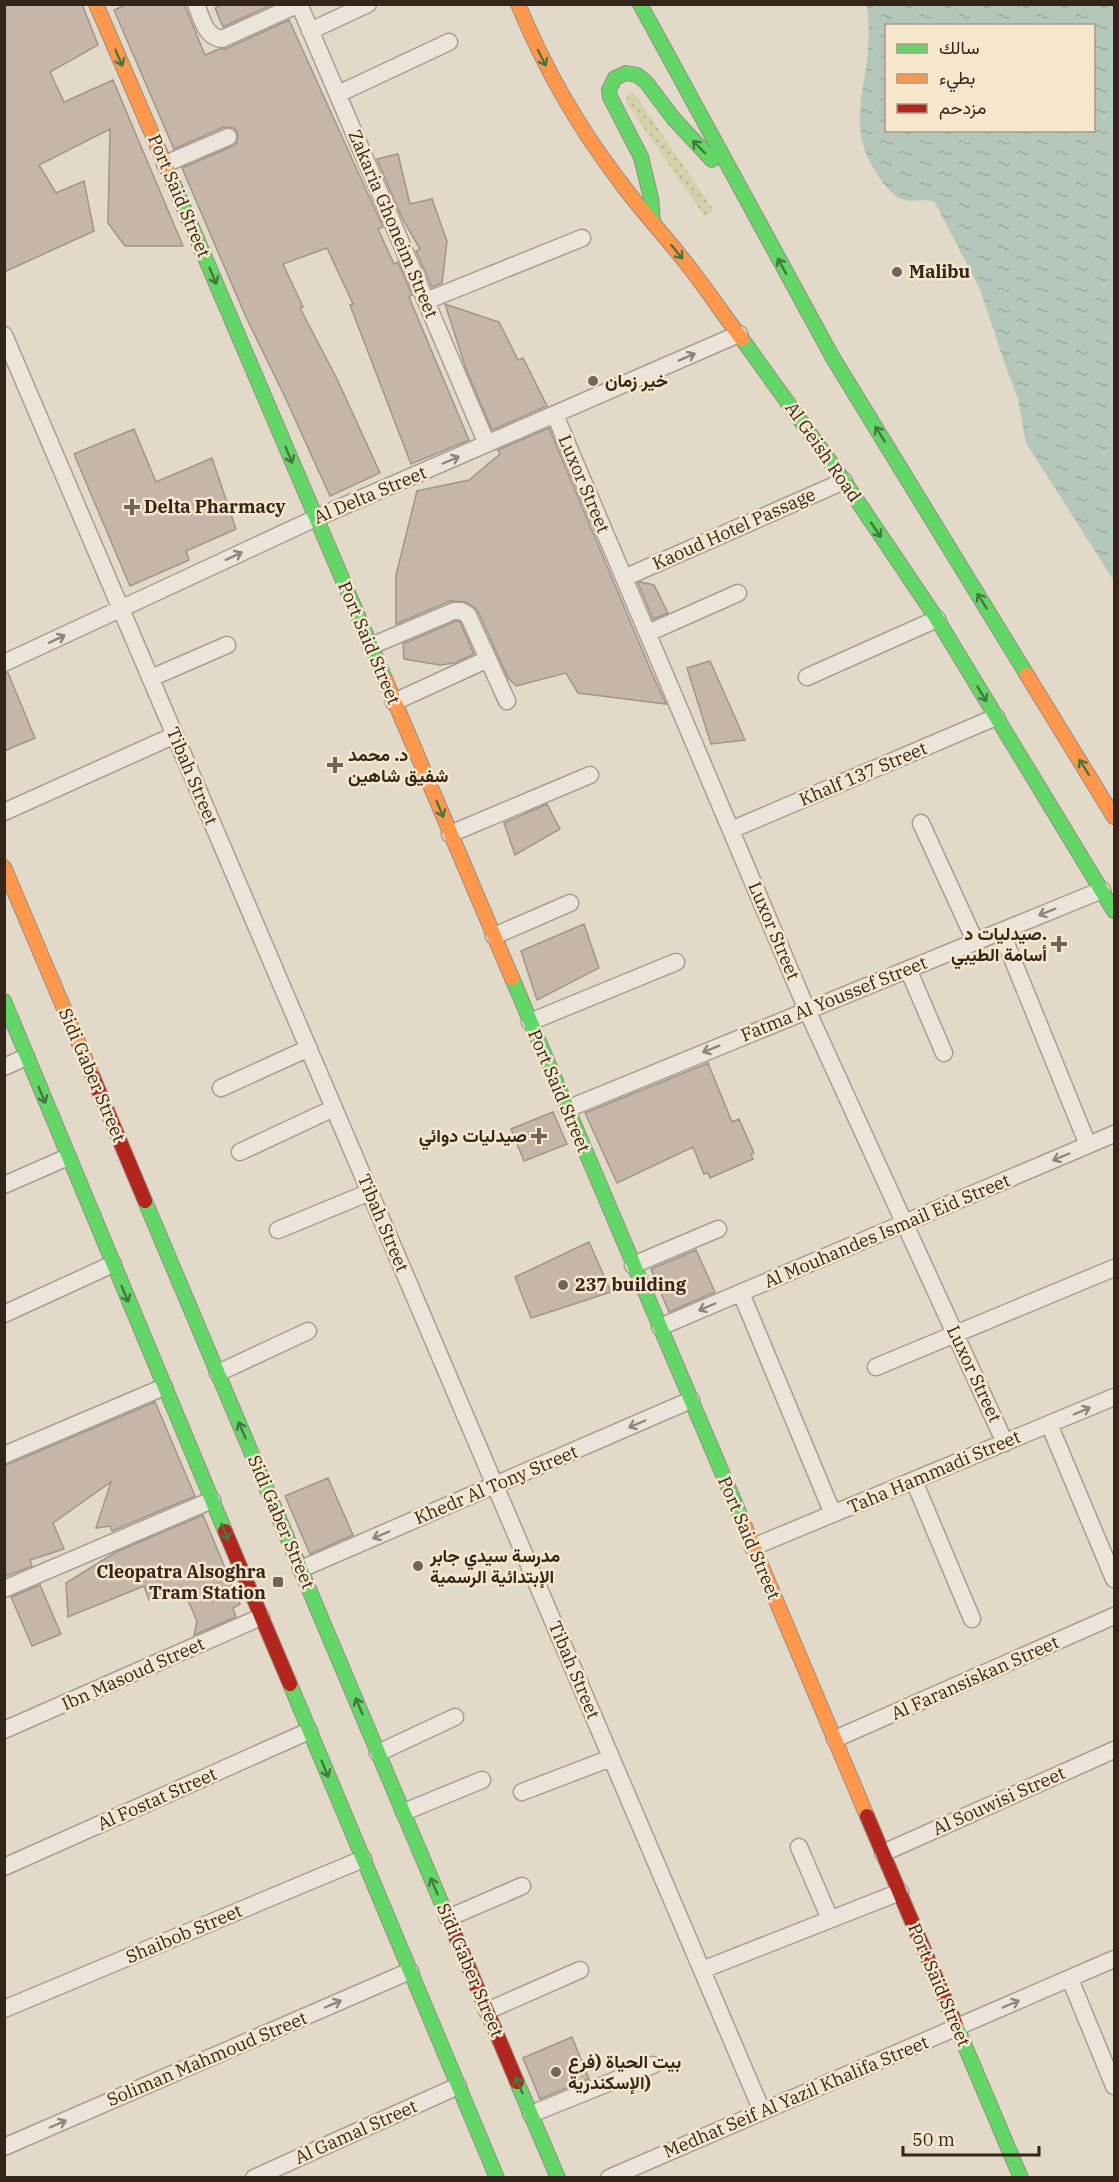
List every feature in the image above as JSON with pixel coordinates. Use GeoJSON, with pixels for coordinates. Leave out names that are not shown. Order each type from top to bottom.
{"type":"FeatureCollection","features":[{"type":"Feature","properties":{"kind":"main road","name":"Port Said Street"},"geometry":{"type":"LineString","coordinates":[[96,4],[1021,2178]]}},
{"type":"Feature","properties":{"kind":"main road","name":"Al Geish Road"},"geometry":{"type":"LineString","coordinates":[[518,4],[558,89],[586,135],[618,180],[739,334],[844,481],[937,619],[1114,911]]}},
{"type":"Feature","properties":{"kind":"main road"},"geometry":{"type":"LineString","coordinates":[[640,4],[833,358],[1114,817]]}},
{"type":"Feature","properties":{"kind":"main road"},"geometry":{"type":"LineString","coordinates":[[653,222],[651,198],[641,157],[610,97],[611,84],[621,74],[632,73],[642,78],[694,142],[741,187]]}},
{"type":"Feature","properties":{"kind":"main road","name":"Sidi Gaber Street"},"geometry":{"type":"LineString","coordinates":[[4,867],[558,2178]]}},
{"type":"Feature","properties":{"kind":"main road"},"geometry":{"type":"LineString","coordinates":[[4,1001],[497,2178]]}},
{"type":"Feature","properties":{"kind":"street"},"geometry":{"type":"LineString","coordinates":[[196,4],[208,33],[214,38],[222,39],[299,4]]}},
{"type":"Feature","properties":{"kind":"street","name":"Zakaria Ghoneim Street"},"geometry":{"type":"LineString","coordinates":[[299,4],[487,444]]}},
{"type":"Feature","properties":{"kind":"street"},"geometry":{"type":"LineString","coordinates":[[310,31],[368,4]]}},
{"type":"Feature","properties":{"kind":"street"},"geometry":{"type":"LineString","coordinates":[[338,94],[449,42]]}},
{"type":"Feature","properties":{"kind":"street"},"geometry":{"type":"LineString","coordinates":[[165,164],[228,137]]}},
{"type":"Feature","properties":{"kind":"street"},"geometry":{"type":"LineString","coordinates":[[426,301],[582,238]]}},
{"type":"Feature","properties":{"kind":"street","name":"Tibah Street"},"geometry":{"type":"LineString","coordinates":[[4,334],[762,2111]]}},
{"type":"Feature","properties":{"kind":"street","name":"Al Delta Street"},"geometry":{"type":"LineString","coordinates":[[4,663],[316,518],[739,334]]}},
{"type":"Feature","properties":{"kind":"street"},"geometry":{"type":"LineString","coordinates":[[4,379],[20,372]]}},
{"type":"Feature","properties":{"kind":"street","name":"Luxor Street"},"geometry":{"type":"LineString","coordinates":[[555,415],[807,1010],[1005,1443]]}},
{"type":"Feature","properties":{"kind":"street","name":"Kaoud Hotel Passage"},"geometry":{"type":"LineString","coordinates":[[624,578],[844,481]]}},
{"type":"Feature","properties":{"kind":"street"},"geometry":{"type":"LineString","coordinates":[[648,633],[738,593]]}},
{"type":"Feature","properties":{"kind":"street"},"geometry":{"type":"LineString","coordinates":[[371,646],[458,610],[468,615],[507,701]]}},
{"type":"Feature","properties":{"kind":"street"},"geometry":{"type":"LineString","coordinates":[[807,677],[937,619]]}},
{"type":"Feature","properties":{"kind":"street"},"geometry":{"type":"LineString","coordinates":[[151,678],[227,645]]}},
{"type":"Feature","properties":{"kind":"street"},"geometry":{"type":"LineString","coordinates":[[394,702],[488,660]]}},
{"type":"Feature","properties":{"kind":"street","name":"Khalf 137 Street"},"geometry":{"type":"LineString","coordinates":[[731,830],[996,717]]}},
{"type":"Feature","properties":{"kind":"street"},"geometry":{"type":"LineString","coordinates":[[4,812],[175,735]]}},
{"type":"Feature","properties":{"kind":"street"},"geometry":{"type":"LineString","coordinates":[[450,834],[590,775]]}},
{"type":"Feature","properties":{"kind":"street"},"geometry":{"type":"LineString","coordinates":[[921,823],[975,941]]}},
{"type":"Feature","properties":{"kind":"street","name":"Fatma Al Youssef Street"},"geometry":{"type":"LineString","coordinates":[[567,1109],[1101,890]]}},
{"type":"Feature","properties":{"kind":"street"},"geometry":{"type":"LineString","coordinates":[[494,936],[570,903]]}},
{"type":"Feature","properties":{"kind":"street"},"geometry":{"type":"LineString","coordinates":[[1001,931],[1088,1145]]}},
{"type":"Feature","properties":{"kind":"street"},"geometry":{"type":"LineString","coordinates":[[530,1022],[676,962]]}},
{"type":"Feature","properties":{"kind":"street"},"geometry":{"type":"LineString","coordinates":[[908,969],[944,1053]]}},
{"type":"Feature","properties":{"kind":"street"},"geometry":{"type":"LineString","coordinates":[[221,1088],[309,1048]]}},
{"type":"Feature","properties":{"kind":"street"},"geometry":{"type":"LineString","coordinates":[[4,1067],[26,1057]]}},
{"type":"Feature","properties":{"kind":"street"},"geometry":{"type":"LineString","coordinates":[[240,1152],[334,1108]]}},
{"type":"Feature","properties":{"kind":"street","name":"Al Mouhandes Ismail Eid Street"},"geometry":{"type":"LineString","coordinates":[[660,1327],[1114,1134]]}},
{"type":"Feature","properties":{"kind":"street"},"geometry":{"type":"LineString","coordinates":[[4,1185],[68,1157]]}},
{"type":"Feature","properties":{"kind":"street"},"geometry":{"type":"LineString","coordinates":[[278,1230],[370,1192]]}},
{"type":"Feature","properties":{"kind":"street"},"geometry":{"type":"LineString","coordinates":[[633,1265],[718,1229]]}},
{"type":"Feature","properties":{"kind":"street"},"geometry":{"type":"LineString","coordinates":[[4,1314],[113,1264]]}},
{"type":"Feature","properties":{"kind":"street"},"geometry":{"type":"LineString","coordinates":[[876,1367],[1114,1268]]}},
{"type":"Feature","properties":{"kind":"street"},"geometry":{"type":"LineString","coordinates":[[741,1293],[833,1514]]}},
{"type":"Feature","properties":{"kind":"street"},"geometry":{"type":"LineString","coordinates":[[218,1373],[308,1331]]}},
{"type":"Feature","properties":{"kind":"street"},"geometry":{"type":"LineString","coordinates":[[4,1455],[164,1387]]}},
{"type":"Feature","properties":{"kind":"street","name":"Taha Hammadi Street"},"geometry":{"type":"LineString","coordinates":[[753,1548],[1114,1397]]}},
{"type":"Feature","properties":{"kind":"street","name":"Khedr Al Tony Street"},"geometry":{"type":"LineString","coordinates":[[301,1569],[691,1400]]}},
{"type":"Feature","properties":{"kind":"street"},"geometry":{"type":"LineString","coordinates":[[1049,1424],[1114,1579]]}},
{"type":"Feature","properties":{"kind":"street"},"geometry":{"type":"LineString","coordinates":[[914,1481],[972,1619]]}},
{"type":"Feature","properties":{"kind":"street"},"geometry":{"type":"LineString","coordinates":[[4,1589],[212,1500]]}},
{"type":"Feature","properties":{"kind":"street","name":"Al Faransiskan Street"},"geometry":{"type":"LineString","coordinates":[[835,1739],[1114,1616]]}},
{"type":"Feature","properties":{"kind":"street","name":"Ibn Masoud Street"},"geometry":{"type":"LineString","coordinates":[[4,1730],[261,1617]]}},
{"type":"Feature","properties":{"kind":"street"},"geometry":{"type":"LineString","coordinates":[[378,1753],[455,1718]]}},
{"type":"Feature","properties":{"kind":"street","name":"Al Fostat Street"},"geometry":{"type":"LineString","coordinates":[[4,1867],[309,1731]]}},
{"type":"Feature","properties":{"kind":"street","name":"Al Souwisi Street"},"geometry":{"type":"LineString","coordinates":[[883,1853],[1114,1750]]}},
{"type":"Feature","properties":{"kind":"street"},"geometry":{"type":"LineString","coordinates":[[522,1792],[611,1758]]}},
{"type":"Feature","properties":{"kind":"street"},"geometry":{"type":"LineString","coordinates":[[404,1812],[482,1780]]}},
{"type":"Feature","properties":{"kind":"street"},"geometry":{"type":"LineString","coordinates":[[799,1847],[830,1919]]}},
{"type":"Feature","properties":{"kind":"street","name":"Shaibob Street"},"geometry":{"type":"LineString","coordinates":[[4,2009],[363,1858]]}},
{"type":"Feature","properties":{"kind":"street"},"geometry":{"type":"LineString","coordinates":[[448,1918],[522,1886]]}},
{"type":"Feature","properties":{"kind":"street"},"geometry":{"type":"LineString","coordinates":[[702,1970],[900,1892]]}},
{"type":"Feature","properties":{"kind":"street","name":"Medhat Seif Al Yazil Khalifa Street"},"geometry":{"type":"LineString","coordinates":[[609,2178],[1114,1959]]}},
{"type":"Feature","properties":{"kind":"street"},"geometry":{"type":"LineString","coordinates":[[487,2011],[580,1970]]}},
{"type":"Feature","properties":{"kind":"street","name":"Soliman Mahmoud Street"},"geometry":{"type":"LineString","coordinates":[[4,2147],[410,1971]]}},
{"type":"Feature","properties":{"kind":"street"},"geometry":{"type":"LineString","coordinates":[[1070,1979],[1114,2086]]}},
{"type":"Feature","properties":{"kind":"street"},"geometry":{"type":"LineString","coordinates":[[531,2114],[653,2065]]}},
{"type":"Feature","properties":{"kind":"street","name":"Al Gamal Street"},"geometry":{"type":"LineString","coordinates":[[254,2178],[458,2086]]}},
{"type":"Feature","properties":{"kind":"shaded area"},"geometry":{"type":"Polygon","coordinates":[[[632,93],[637,97],[714,211],[705,217],[627,104],[626,96],[632,93]]]}},
{"type":"Feature","properties":{"kind":"water"},"geometry":{"type":"Polygon","coordinates":[[[867,5],[1114,5],[1114,581],[1026,443],[1018,399],[980,289],[935,203],[926,200],[907,200],[896,196],[882,181],[867,156],[862,143],[860,116],[868,53],[867,5]]]}},
{"type":"Feature","properties":{"kind":"building"},"geometry":{"type":"Polygon","coordinates":[[[4,4],[82,4],[98,45],[50,72],[64,102],[113,80],[183,246],[125,246],[108,223],[110,129],[39,165],[56,193],[84,181],[94,231],[4,272],[4,4]]]}},
{"type":"Feature","properties":{"kind":"building"},"geometry":{"type":"Polygon","coordinates":[[[128,4],[184,4],[205,55],[219,49],[226,49],[289,20],[383,227],[378,229],[394,264],[398,262],[412,295],[409,297],[469,440],[411,464],[350,305],[353,304],[327,248],[283,264],[303,307],[300,308],[337,379],[380,473],[330,496],[246,317],[182,168],[233,146],[237,143],[238,133],[234,128],[224,127],[174,149],[114,10],[128,4]]]}},
{"type":"Feature","properties":{"kind":"building"},"geometry":{"type":"Polygon","coordinates":[[[223,4],[273,4],[223,27],[215,8],[223,4]]]}},
{"type":"Feature","properties":{"kind":"building"},"geometry":{"type":"Polygon","coordinates":[[[398,154],[410,204],[432,199],[447,241],[442,283],[432,287],[416,251],[420,249],[402,218],[377,159],[398,154]]]}},
{"type":"Feature","properties":{"kind":"building"},"geometry":{"type":"Polygon","coordinates":[[[445,304],[499,322],[518,360],[523,358],[547,406],[492,430],[466,369],[445,304]]]}},
{"type":"Feature","properties":{"kind":"building"},"geometry":{"type":"Polygon","coordinates":[[[549,428],[666,704],[578,693],[566,673],[516,686],[508,678],[478,611],[466,602],[450,601],[396,624],[396,575],[417,491],[469,480],[500,454],[498,450],[549,428]]]}},
{"type":"Feature","properties":{"kind":"building","name":"Delta Pharmacy"},"geometry":{"type":"Polygon","coordinates":[[[134,429],[156,482],[212,458],[236,529],[186,551],[189,560],[130,586],[74,454],[134,429]]]}},
{"type":"Feature","properties":{"kind":"building"},"geometry":{"type":"Polygon","coordinates":[[[638,583],[654,585],[668,613],[653,619],[638,583]]]}},
{"type":"Feature","properties":{"kind":"building"},"geometry":{"type":"Polygon","coordinates":[[[456,621],[460,622],[474,654],[455,663],[440,665],[404,659],[403,644],[456,621]]]}},
{"type":"Feature","properties":{"kind":"building"},"geometry":{"type":"Polygon","coordinates":[[[710,661],[745,740],[711,744],[687,668],[710,661]]]}},
{"type":"Feature","properties":{"kind":"building"},"geometry":{"type":"Polygon","coordinates":[[[4,673],[8,673],[35,738],[4,751],[4,673]]]}},
{"type":"Feature","properties":{"kind":"building"},"geometry":{"type":"Polygon","coordinates":[[[547,804],[560,829],[515,855],[504,823],[547,804]]]}},
{"type":"Feature","properties":{"kind":"building"},"geometry":{"type":"Polygon","coordinates":[[[584,924],[599,968],[537,1000],[521,951],[584,924]]]}},
{"type":"Feature","properties":{"kind":"building"},"geometry":{"type":"Polygon","coordinates":[[[708,1063],[732,1122],[739,1119],[754,1153],[751,1154],[753,1159],[710,1178],[708,1173],[704,1174],[693,1147],[617,1183],[585,1113],[708,1063]]]}},
{"type":"Feature","properties":{"kind":"building","name":"صيدليات دوائي"},"geometry":{"type":"Polygon","coordinates":[[[553,1112],[567,1144],[524,1161],[511,1129],[553,1112]]]}},
{"type":"Feature","properties":{"kind":"building","name":"237 building"},"geometry":{"type":"Polygon","coordinates":[[[589,1242],[611,1292],[531,1318],[515,1277],[589,1242]]]}},
{"type":"Feature","properties":{"kind":"building"},"geometry":{"type":"Polygon","coordinates":[[[696,1250],[715,1292],[669,1312],[651,1269],[696,1250]]]}},
{"type":"Feature","properties":{"kind":"building"},"geometry":{"type":"Polygon","coordinates":[[[155,1402],[195,1496],[112,1531],[110,1526],[96,1528],[111,1482],[53,1523],[64,1549],[30,1560],[32,1566],[4,1577],[4,1466],[155,1402]]]}},
{"type":"Feature","properties":{"kind":"building"},"geometry":{"type":"Polygon","coordinates":[[[328,1478],[353,1535],[310,1554],[285,1496],[328,1478]]]}},
{"type":"Feature","properties":{"kind":"building"},"geometry":{"type":"Polygon","coordinates":[[[203,1515],[240,1604],[233,1608],[236,1617],[194,1635],[197,1621],[182,1587],[149,1600],[144,1586],[68,1617],[66,1583],[116,1552],[203,1515]]]}},
{"type":"Feature","properties":{"kind":"building"},"geometry":{"type":"Polygon","coordinates":[[[40,1585],[61,1634],[32,1646],[11,1597],[40,1585]]]}},
{"type":"Feature","properties":{"kind":"building","name":"بيت الحياة (فرع الإسكندرية)"},"geometry":{"type":"Polygon","coordinates":[[[572,2037],[589,2079],[540,2099],[523,2058],[572,2037]]]}},
{"type":"Feature","properties":{"kind":"traffic: fast"},"geometry":{"type":"LineString","coordinates":[[640,4],[833,358],[1027,675]]}},
{"type":"Feature","properties":{"kind":"traffic: fast"},"geometry":{"type":"LineString","coordinates":[[653,222],[651,198],[641,157],[610,97],[609,90],[615,78],[626,73],[637,75],[646,82],[673,118],[712,160]]}},
{"type":"Feature","properties":{"kind":"traffic: fast"},"geometry":{"type":"LineString","coordinates":[[171,178],[385,679]]}},
{"type":"Feature","properties":{"kind":"traffic: fast"},"geometry":{"type":"LineString","coordinates":[[742,339],[844,481],[937,619],[1114,911]]}},
{"type":"Feature","properties":{"kind":"traffic: fast"},"geometry":{"type":"LineString","coordinates":[[512,978],[743,1522]]}},
{"type":"Feature","properties":{"kind":"traffic: fast"},"geometry":{"type":"LineString","coordinates":[[4,1001],[225,1531]]}},
{"type":"Feature","properties":{"kind":"traffic: fast"},"geometry":{"type":"LineString","coordinates":[[145,1201],[447,1916]]}},
{"type":"Feature","properties":{"kind":"traffic: fast"},"geometry":{"type":"LineString","coordinates":[[290,1684],[497,2178]]}},
{"type":"Feature","properties":{"kind":"traffic: fast"},"geometry":{"type":"LineString","coordinates":[[956,2025],[1021,2178]]}},
{"type":"Feature","properties":{"kind":"traffic: fast"},"geometry":{"type":"LineString","coordinates":[[517,2082],[558,2178]]}},
{"type":"Feature","properties":{"kind":"traffic: slow"},"geometry":{"type":"LineString","coordinates":[[96,4],[171,178]]}},
{"type":"Feature","properties":{"kind":"traffic: slow"},"geometry":{"type":"LineString","coordinates":[[518,4],[550,73],[575,117],[603,159],[684,260],[742,339]]}},
{"type":"Feature","properties":{"kind":"traffic: slow"},"geometry":{"type":"LineString","coordinates":[[1027,675],[1114,817]]}},
{"type":"Feature","properties":{"kind":"traffic: slow"},"geometry":{"type":"LineString","coordinates":[[385,679],[512,978]]}},
{"type":"Feature","properties":{"kind":"traffic: slow"},"geometry":{"type":"LineString","coordinates":[[4,867],[93,1077]]}},
{"type":"Feature","properties":{"kind":"traffic: slow"},"geometry":{"type":"LineString","coordinates":[[743,1522],[867,1816]]}},
{"type":"Feature","properties":{"kind":"traffic: jam"},"geometry":{"type":"LineString","coordinates":[[93,1077],[145,1201]]}},
{"type":"Feature","properties":{"kind":"traffic: jam"},"geometry":{"type":"LineString","coordinates":[[225,1531],[290,1684]]}},
{"type":"Feature","properties":{"kind":"traffic: jam"},"geometry":{"type":"LineString","coordinates":[[867,1816],[956,2025]]}},
{"type":"Feature","properties":{"kind":"traffic: jam"},"geometry":{"type":"LineString","coordinates":[[447,1916],[517,2082]]}},
{"type":"Feature","properties":{"kind":"place","name":"Malibu"},"geometry":{"type":"Point","coordinates":[897,272]}},
{"type":"Feature","properties":{"kind":"place","name":"خير زمان"},"geometry":{"type":"Point","coordinates":[593,381]}},
{"type":"Feature","properties":{"kind":"place","name":"Delta Pharmacy"},"geometry":{"type":"Point","coordinates":[132,507]}},
{"type":"Feature","properties":{"kind":"place","name":"د. محمد شفيق شاهين"},"geometry":{"type":"Point","coordinates":[335,765]}},
{"type":"Feature","properties":{"kind":"place","name":"صيدليات د. أسامة الطيبي"},"geometry":{"type":"Point","coordinates":[1059,944]}},
{"type":"Feature","properties":{"kind":"place","name":"صيدليات دوائي"},"geometry":{"type":"Point","coordinates":[539,1136]}},
{"type":"Feature","properties":{"kind":"place","name":"237 building"},"geometry":{"type":"Point","coordinates":[563,1285]}},
{"type":"Feature","properties":{"kind":"place","name":"مدرسة سيدي جابر الإبتدائية الرسمية"},"geometry":{"type":"Point","coordinates":[418,1566]}},
{"type":"Feature","properties":{"kind":"place","name":"Cleopatra Alsoghra Tram Station"},"geometry":{"type":"Point","coordinates":[278,1582]}},
{"type":"Feature","properties":{"kind":"place","name":"بيت الحياة (فرع الإسكندرية)"},"geometry":{"type":"Point","coordinates":[556,2072]}}]}
